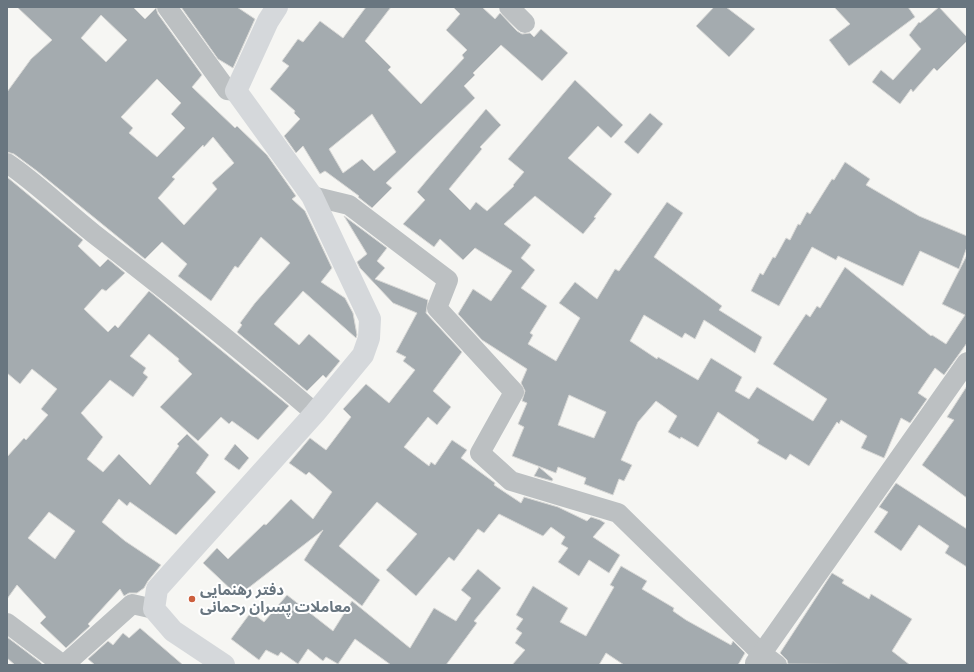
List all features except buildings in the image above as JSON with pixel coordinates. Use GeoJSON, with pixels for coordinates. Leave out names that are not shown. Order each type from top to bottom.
{"type":"FeatureCollection","features":[{"type":"Feature","properties":{"kind":"main road"},"geometry":{"type":"LineString","coordinates":[[224,665],[173,631],[154,608],[157,589],[315,413],[363,355],[369,338],[370,319],[312,196],[236,91],[268,21],[277,7]]}},
{"type":"Feature","properties":{"kind":"street"},"geometry":{"type":"LineString","coordinates":[[167,7],[227,90],[236,91]]}},
{"type":"Feature","properties":{"kind":"street"},"geometry":{"type":"LineString","coordinates":[[509,7],[525,23]]}},
{"type":"Feature","properties":{"kind":"street"},"geometry":{"type":"LineString","coordinates":[[7,163],[26,176],[69,214],[229,340],[315,413]]}},
{"type":"Feature","properties":{"kind":"street"},"geometry":{"type":"LineString","coordinates":[[312,196],[349,205],[448,280],[438,308],[514,392],[480,453],[511,480],[618,513],[758,659],[776,665]]}},
{"type":"Feature","properties":{"kind":"street"},"geometry":{"type":"LineString","coordinates":[[758,659],[967,362]]}},
{"type":"Feature","properties":{"kind":"street"},"geometry":{"type":"LineString","coordinates":[[7,623],[63,665],[132,604],[154,608]]}},
{"type":"Feature","properties":{"kind":"place","name":"دفتر رهنمایی معاملات پسران رحمانی"},"geometry":{"type":"Point","coordinates":[192,599]}}]}
